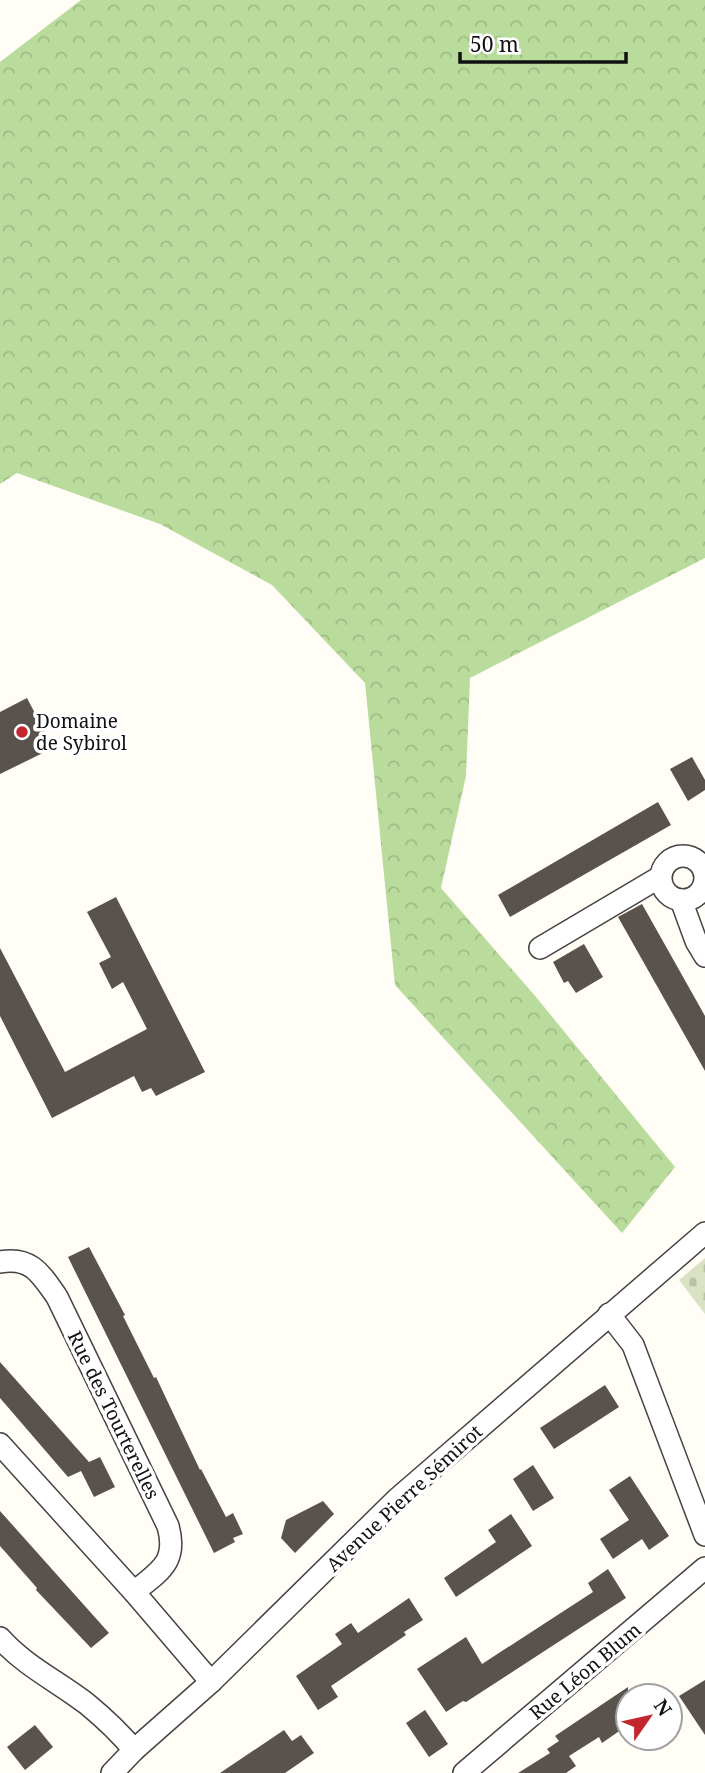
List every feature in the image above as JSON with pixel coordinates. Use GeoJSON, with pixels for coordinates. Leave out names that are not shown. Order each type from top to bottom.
{"type":"FeatureCollection","features":[{"type":"Feature","properties":{"kind":"street"},"geometry":{"type":"LineString","coordinates":[[540,948],[660,877],[666,864],[676,857],[693,859],[701,866],[705,876],[703,888],[692,898],[681,900],[670,896],[663,888],[660,877]]}},
{"type":"Feature","properties":{"kind":"street"},"geometry":{"type":"LineString","coordinates":[[681,900],[696,941],[705,956]]}},
{"type":"Feature","properties":{"kind":"street","name":"Avenue Pierre Sémirot"},"geometry":{"type":"LineString","coordinates":[[112,1773],[211,1682],[397,1499],[705,1233]]}},
{"type":"Feature","properties":{"kind":"street","name":"Rue des Tourterelles"},"geometry":{"type":"LineString","coordinates":[[0,1262],[15,1259],[39,1271],[57,1297],[168,1526],[172,1539],[171,1555],[163,1566],[134,1592]]}},
{"type":"Feature","properties":{"kind":"street"},"geometry":{"type":"LineString","coordinates":[[609,1314],[633,1345],[705,1535]]}},
{"type":"Feature","properties":{"kind":"street"},"geometry":{"type":"LineString","coordinates":[[0,1444],[211,1682]]}},
{"type":"Feature","properties":{"kind":"street","name":"Rue Léon Blum"},"geometry":{"type":"LineString","coordinates":[[464,1773],[705,1568]]}},
{"type":"Feature","properties":{"kind":"street"},"geometry":{"type":"LineString","coordinates":[[0,1637],[17,1657],[87,1705],[121,1734],[134,1750]]}},
{"type":"Feature","properties":{"kind":"green space"},"geometry":{"type":"Polygon","coordinates":[[[81,0],[705,0],[705,558],[470,678],[466,776],[441,888],[536,997],[675,1167],[622,1233],[395,985],[365,683],[272,585],[160,524],[17,473],[0,484],[0,62],[81,0]]]}},
{"type":"Feature","properties":{"kind":"green space"},"geometry":{"type":"Polygon","coordinates":[[[705,1258],[705,1314],[679,1280],[705,1258]]]}},
{"type":"Feature","properties":{"kind":"building","name":"Domaine de Sybirol"},"geometry":{"type":"Polygon","coordinates":[[[27,698],[53,748],[0,774],[0,712],[27,698]]]}},
{"type":"Feature","properties":{"kind":"building"},"geometry":{"type":"Polygon","coordinates":[[[692,757],[705,780],[705,790],[688,801],[670,769],[692,757]]]}},
{"type":"Feature","properties":{"kind":"building"},"geometry":{"type":"Polygon","coordinates":[[[658,802],[671,825],[510,917],[498,895],[658,802]]]}},
{"type":"Feature","properties":{"kind":"building"},"geometry":{"type":"Polygon","coordinates":[[[116,897],[205,1072],[156,1096],[151,1088],[142,1092],[134,1076],[52,1118],[0,1016],[0,948],[65,1072],[147,1029],[123,982],[112,989],[99,963],[111,957],[87,912],[116,897]]]}},
{"type":"Feature","properties":{"kind":"building"},"geometry":{"type":"Polygon","coordinates":[[[642,904],[705,1016],[705,1071],[618,917],[642,904]]]}},
{"type":"Feature","properties":{"kind":"building"},"geometry":{"type":"Polygon","coordinates":[[[584,944],[603,977],[576,993],[568,981],[564,983],[553,962],[584,944]]]}},
{"type":"Feature","properties":{"kind":"building"},"geometry":{"type":"Polygon","coordinates":[[[89,1247],[200,1470],[226,1517],[233,1513],[243,1534],[233,1538],[235,1542],[214,1553],[68,1257],[89,1247]]]}},
{"type":"Feature","properties":{"kind":"building"},"geometry":{"type":"Polygon","coordinates":[[[0,1362],[89,1462],[100,1457],[115,1487],[94,1497],[81,1471],[68,1477],[0,1398],[0,1362]]]}},
{"type":"Feature","properties":{"kind":"building"},"geometry":{"type":"Polygon","coordinates":[[[605,1385],[619,1407],[554,1449],[540,1428],[605,1385]]]}},
{"type":"Feature","properties":{"kind":"building"},"geometry":{"type":"Polygon","coordinates":[[[533,1465],[554,1498],[533,1511],[513,1479],[533,1465]]]}},
{"type":"Feature","properties":{"kind":"building"},"geometry":{"type":"Polygon","coordinates":[[[630,1476],[669,1536],[649,1550],[642,1539],[613,1559],[600,1539],[629,1520],[609,1490],[630,1476]]]}},
{"type":"Feature","properties":{"kind":"building"},"geometry":{"type":"Polygon","coordinates":[[[323,1501],[334,1514],[295,1553],[281,1538],[286,1520],[323,1501]]]}},
{"type":"Feature","properties":{"kind":"building"},"geometry":{"type":"Polygon","coordinates":[[[0,1511],[109,1633],[91,1648],[36,1590],[0,1546],[0,1511]]]}},
{"type":"Feature","properties":{"kind":"building"},"geometry":{"type":"Polygon","coordinates":[[[511,1514],[532,1546],[456,1597],[444,1578],[496,1542],[488,1530],[511,1514]]]}},
{"type":"Feature","properties":{"kind":"building"},"geometry":{"type":"Polygon","coordinates":[[[608,1569],[626,1598],[466,1702],[463,1701],[446,1712],[417,1669],[466,1637],[482,1664],[593,1592],[588,1583],[608,1569]]]}},
{"type":"Feature","properties":{"kind":"building"},"geometry":{"type":"Polygon","coordinates":[[[409,1598],[423,1620],[404,1632],[406,1635],[331,1686],[338,1697],[318,1710],[296,1676],[342,1644],[335,1634],[351,1623],[358,1633],[409,1598]]]}},
{"type":"Feature","properties":{"kind":"building"},"geometry":{"type":"Polygon","coordinates":[[[705,1680],[705,1735],[684,1704],[684,1693],[705,1680]]]}},
{"type":"Feature","properties":{"kind":"building"},"geometry":{"type":"Polygon","coordinates":[[[614,1696],[614,1735],[602,1743],[599,1737],[569,1756],[576,1766],[566,1773],[518,1773],[550,1753],[547,1749],[559,1741],[555,1736],[614,1696]]]}},
{"type":"Feature","properties":{"kind":"building"},"geometry":{"type":"Polygon","coordinates":[[[425,1710],[448,1744],[429,1757],[406,1723],[425,1710]]]}},
{"type":"Feature","properties":{"kind":"building"},"geometry":{"type":"Polygon","coordinates":[[[35,1725],[53,1747],[25,1770],[7,1747],[35,1725]]]}},
{"type":"Feature","properties":{"kind":"building"},"geometry":{"type":"Polygon","coordinates":[[[284,1730],[292,1741],[301,1735],[314,1753],[285,1773],[220,1773],[284,1730]]]}},
{"type":"Feature","properties":{"kind":"place","name":"Domaine de Sybirol"},"geometry":{"type":"Point","coordinates":[22,732]}}]}
